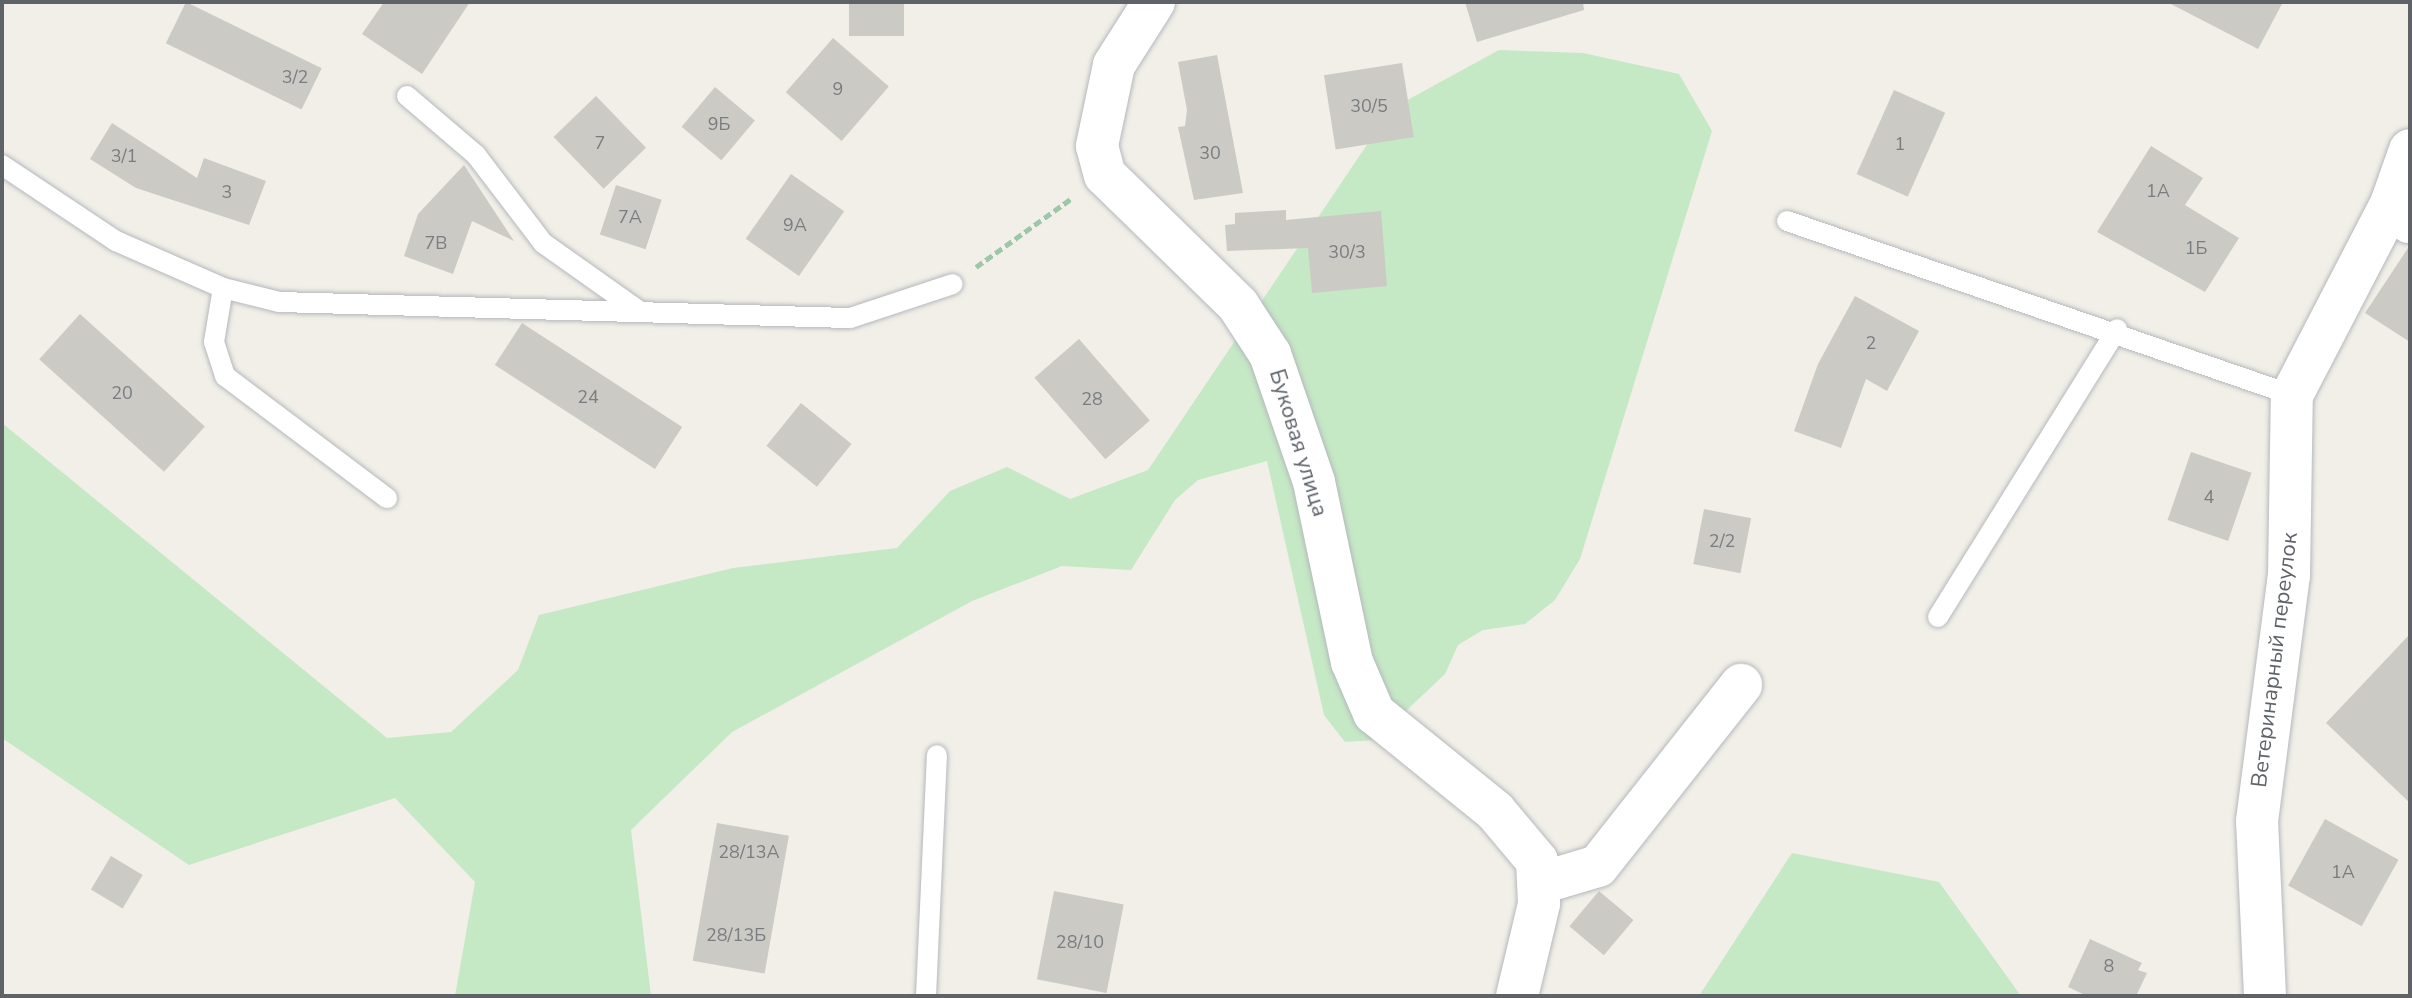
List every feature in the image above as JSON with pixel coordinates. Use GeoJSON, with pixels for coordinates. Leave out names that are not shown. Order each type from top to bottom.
{"type":"FeatureCollection","features":[{"type":"Feature","properties":{"kind":"street"},"geometry":{"type":"LineString","coordinates":[[1105,175],[1097,146],[1114,65],[1154,2]]}},
{"type":"Feature","properties":{"kind":"street","name":"Ветеринарный переулок"},"geometry":{"type":"LineString","coordinates":[[2265,996],[2257,821],[2289,576],[2292,395],[2401,214],[2410,150]]}},
{"type":"Feature","properties":{"kind":"street","name":"Буковая улица"},"geometry":{"type":"LineString","coordinates":[[1105,175],[1238,305],[1270,354],[1314,482],[1352,662],[1374,713],[1524,838],[1541,883]]}},
{"type":"Feature","properties":{"kind":"street"},"geometry":{"type":"LineString","coordinates":[[1517,996],[1541,883],[1598,866],[1741,685]]}},
{"type":"Feature","properties":{"kind":"lane"},"geometry":{"type":"LineString","coordinates":[[407,96],[476,155],[543,243],[639,311]]}},
{"type":"Feature","properties":{"kind":"lane"},"geometry":{"type":"LineString","coordinates":[[2,165],[116,241],[223,288],[279,302],[850,318],[953,284]]}},
{"type":"Feature","properties":{"kind":"lane"},"geometry":{"type":"LineString","coordinates":[[1787,221],[2117,329],[2292,395]]}},
{"type":"Feature","properties":{"kind":"lane"},"geometry":{"type":"LineString","coordinates":[[223,288],[214,342],[225,376],[387,498]]}},
{"type":"Feature","properties":{"kind":"lane"},"geometry":{"type":"LineString","coordinates":[[1938,617],[2117,329]]}},
{"type":"Feature","properties":{"kind":"lane"},"geometry":{"type":"LineString","coordinates":[[926,996],[937,755]]}},
{"type":"Feature","properties":{"kind":"path"},"geometry":{"type":"LineString","coordinates":[[953,284],[1105,175]]}},
{"type":"Feature","properties":{"kind":"green space"},"geometry":{"type":"Polygon","coordinates":[[[1499,50],[1583,53],[1679,74],[1712,131],[1580,559],[1555,600],[1525,624],[1483,630],[1458,645],[1445,674],[1375,740],[1345,742],[1324,715],[1267,461],[1198,480],[1175,500],[1131,570],[1062,566],[972,601],[732,732],[631,830],[651,996],[455,996],[475,882],[395,798],[189,865],[2,738],[2,423],[387,738],[451,732],[518,670],[539,615],[733,568],[897,548],[950,491],[1007,467],[1070,499],[1148,470],[1391,109],[1499,50]]]}},
{"type":"Feature","properties":{"kind":"green space"},"geometry":{"type":"Polygon","coordinates":[[[1792,853],[1939,882],[2021,996],[1699,996],[1792,853]]]}},
{"type":"Feature","properties":{"kind":"building"},"geometry":{"type":"Polygon","coordinates":[[[186,2],[322,68],[302,110],[166,43],[186,2]]]}},
{"type":"Feature","properties":{"kind":"building"},"geometry":{"type":"Polygon","coordinates":[[[384,2],[470,2],[422,74],[362,34],[384,2]]]}},
{"type":"Feature","properties":{"kind":"building"},"geometry":{"type":"Polygon","coordinates":[[[849,2],[904,2],[904,36],[849,36],[849,2]]]}},
{"type":"Feature","properties":{"kind":"building"},"geometry":{"type":"Polygon","coordinates":[[[1465,2],[1583,2],[1584,10],[1477,42],[1465,2]]]}},
{"type":"Feature","properties":{"kind":"building"},"geometry":{"type":"Polygon","coordinates":[[[2167,2],[2283,2],[2258,49],[2167,2]]]}},
{"type":"Feature","properties":{"kind":"building"},"geometry":{"type":"Polygon","coordinates":[[[833,38],[889,87],[842,141],[786,92],[833,38]]]}},
{"type":"Feature","properties":{"kind":"building"},"geometry":{"type":"Polygon","coordinates":[[[1217,55],[1243,193],[1194,200],[1178,127],[1185,126],[1187,110],[1178,62],[1217,55]]]}},
{"type":"Feature","properties":{"kind":"building"},"geometry":{"type":"Polygon","coordinates":[[[1402,63],[1414,137],[1336,149],[1324,75],[1402,63]]]}},
{"type":"Feature","properties":{"kind":"building"},"geometry":{"type":"Polygon","coordinates":[[[715,87],[755,120],[721,160],[682,127],[715,87]]]}},
{"type":"Feature","properties":{"kind":"building"},"geometry":{"type":"Polygon","coordinates":[[[1894,90],[1945,113],[1908,197],[1857,174],[1894,90]]]}},
{"type":"Feature","properties":{"kind":"building"},"geometry":{"type":"Polygon","coordinates":[[[596,96],[646,148],[604,189],[554,137],[596,96]]]}},
{"type":"Feature","properties":{"kind":"building"},"geometry":{"type":"Polygon","coordinates":[[[112,123],[197,178],[204,158],[266,181],[249,225],[136,188],[90,159],[112,123]]]}},
{"type":"Feature","properties":{"kind":"building"},"geometry":{"type":"Polygon","coordinates":[[[2151,146],[2203,178],[2185,205],[2239,238],[2205,292],[2097,232],[2151,146]]]}},
{"type":"Feature","properties":{"kind":"building"},"geometry":{"type":"Polygon","coordinates":[[[464,165],[514,241],[472,221],[453,274],[404,256],[418,214],[464,165]]]}},
{"type":"Feature","properties":{"kind":"building"},"geometry":{"type":"Polygon","coordinates":[[[791,174],[844,211],[799,276],[746,239],[791,174]]]}},
{"type":"Feature","properties":{"kind":"building"},"geometry":{"type":"Polygon","coordinates":[[[616,185],[662,200],[646,249],[600,234],[616,185]]]}},
{"type":"Feature","properties":{"kind":"building"},"geometry":{"type":"Polygon","coordinates":[[[1286,210],[1286,220],[1381,211],[1387,286],[1312,293],[1308,248],[1227,251],[1225,225],[1235,224],[1235,213],[1286,210]]]}},
{"type":"Feature","properties":{"kind":"building"},"geometry":{"type":"Polygon","coordinates":[[[2410,245],[2410,342],[2365,313],[2410,245]]]}},
{"type":"Feature","properties":{"kind":"building"},"geometry":{"type":"Polygon","coordinates":[[[1855,296],[1919,331],[1887,391],[1866,379],[1841,448],[1794,431],[1818,364],[1855,296]]]}},
{"type":"Feature","properties":{"kind":"building"},"geometry":{"type":"Polygon","coordinates":[[[80,314],[205,426],[164,472],[39,359],[80,314]]]}},
{"type":"Feature","properties":{"kind":"building"},"geometry":{"type":"Polygon","coordinates":[[[522,323],[682,427],[655,469],[495,365],[522,323]]]}},
{"type":"Feature","properties":{"kind":"building"},"geometry":{"type":"Polygon","coordinates":[[[1079,339],[1150,421],[1105,459],[1034,378],[1079,339]]]}},
{"type":"Feature","properties":{"kind":"building"},"geometry":{"type":"Polygon","coordinates":[[[801,403],[852,444],[817,487],[766,446],[801,403]]]}},
{"type":"Feature","properties":{"kind":"building"},"geometry":{"type":"Polygon","coordinates":[[[2191,452],[2252,473],[2228,541],[2168,520],[2191,452]]]}},
{"type":"Feature","properties":{"kind":"building"},"geometry":{"type":"Polygon","coordinates":[[[1704,509],[1751,518],[1740,573],[1693,564],[1704,509]]]}},
{"type":"Feature","properties":{"kind":"building"},"geometry":{"type":"Polygon","coordinates":[[[2410,634],[2410,803],[2326,723],[2410,634]]]}},
{"type":"Feature","properties":{"kind":"building"},"geometry":{"type":"Polygon","coordinates":[[[2325,819],[2398,860],[2362,926],[2288,885],[2325,819]]]}},
{"type":"Feature","properties":{"kind":"building"},"geometry":{"type":"Polygon","coordinates":[[[717,823],[789,836],[765,974],[693,961],[717,823]]]}},
{"type":"Feature","properties":{"kind":"building"},"geometry":{"type":"Polygon","coordinates":[[[111,856],[143,875],[123,908],[91,889],[111,856]]]}},
{"type":"Feature","properties":{"kind":"building"},"geometry":{"type":"Polygon","coordinates":[[[1054,891],[1124,905],[1107,993],[1037,979],[1054,891]]]}},
{"type":"Feature","properties":{"kind":"building"},"geometry":{"type":"Polygon","coordinates":[[[1599,891],[1633,920],[1604,955],[1569,926],[1599,891]]]}},
{"type":"Feature","properties":{"kind":"building"},"geometry":{"type":"Polygon","coordinates":[[[2090,939],[2142,963],[2138,970],[2147,973],[2136,996],[2087,996],[2068,987],[2090,939]]]}}]}
